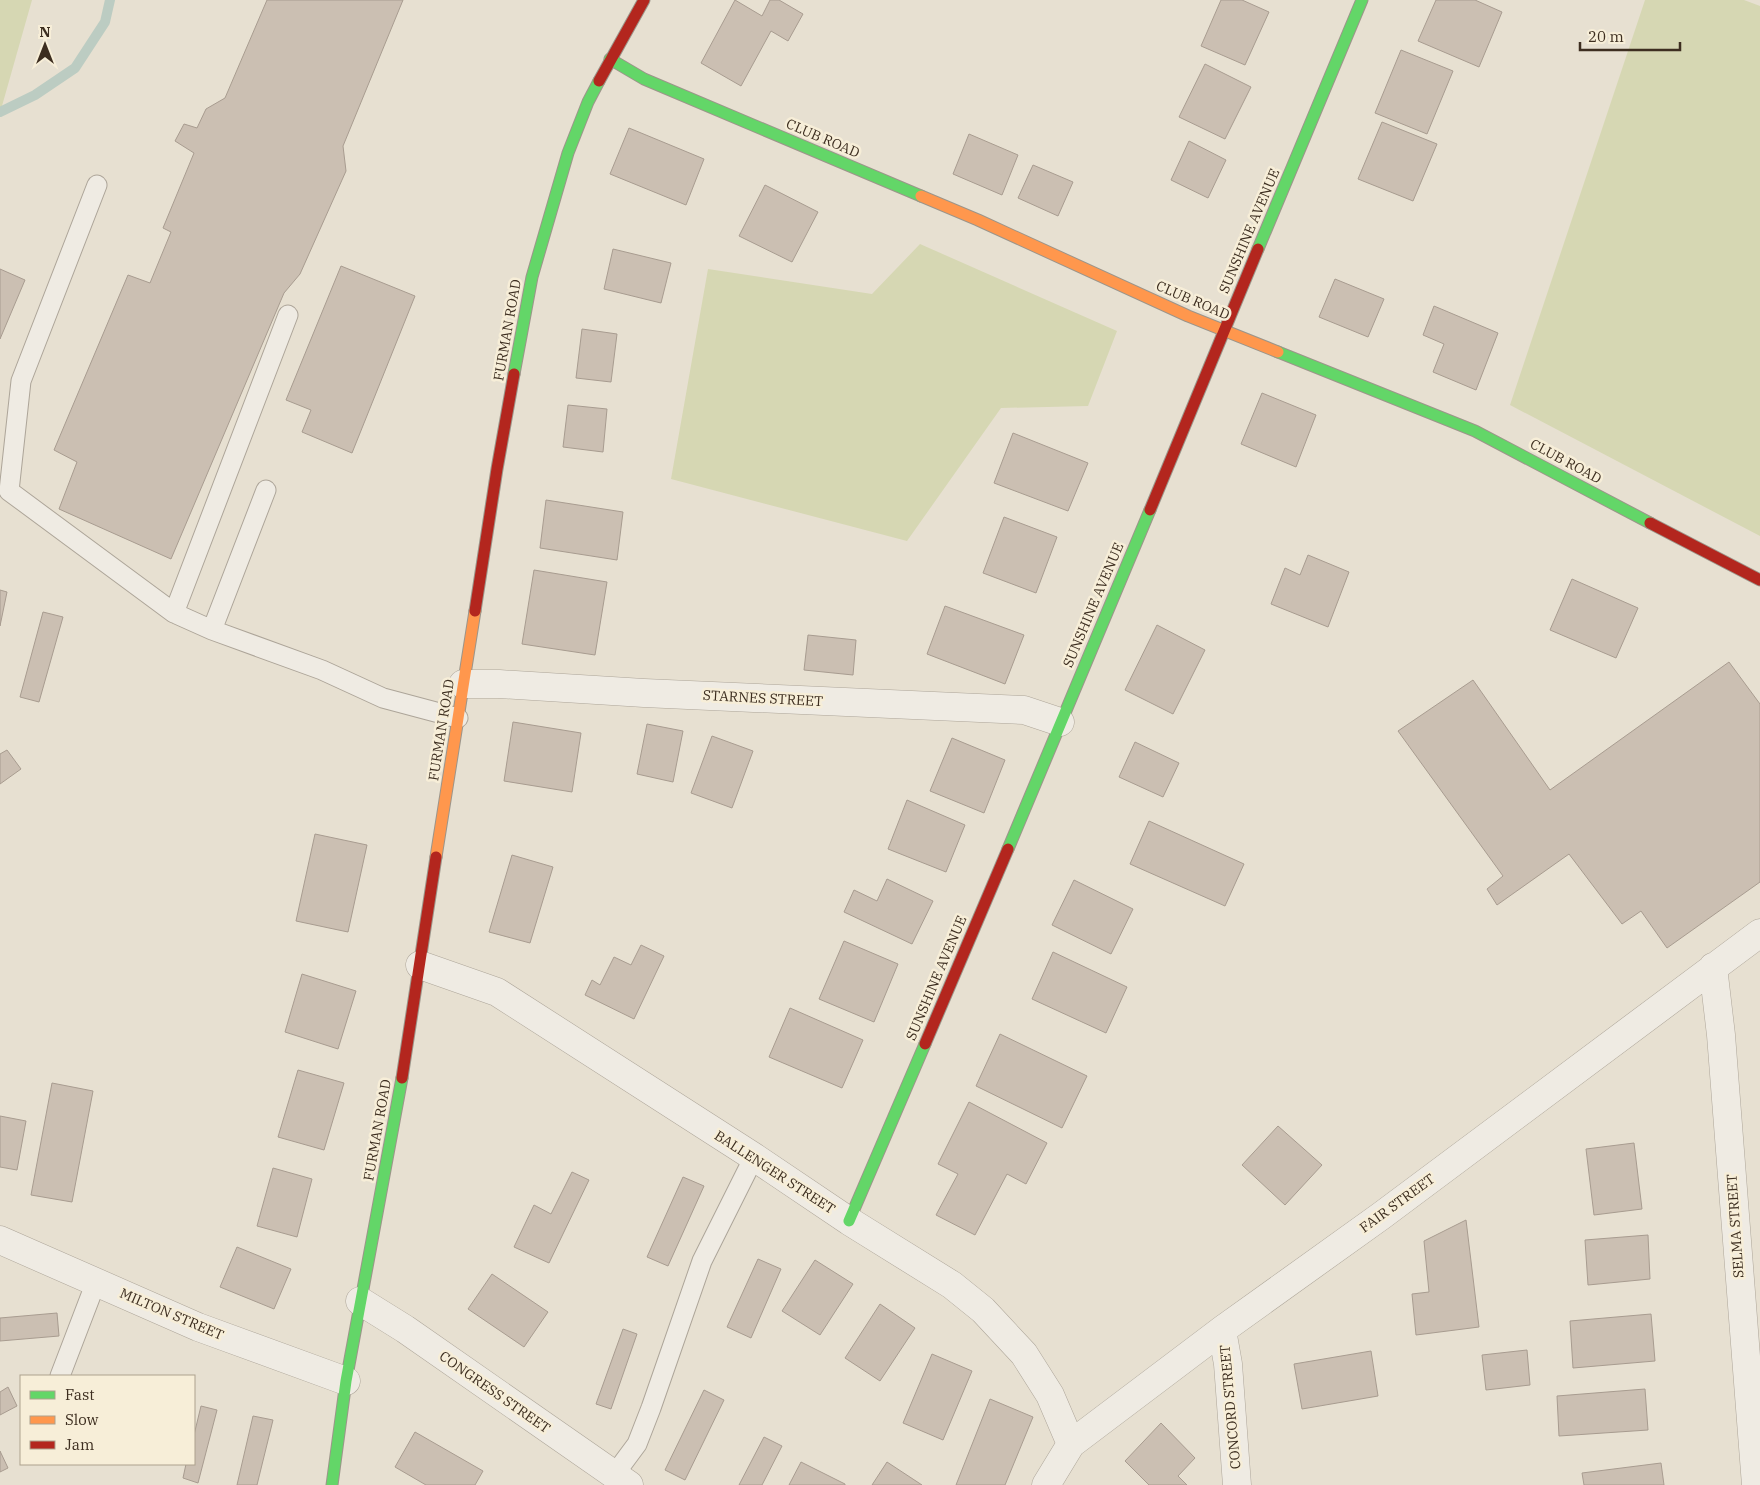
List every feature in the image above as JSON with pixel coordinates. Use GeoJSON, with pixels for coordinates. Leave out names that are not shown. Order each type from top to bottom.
{"type":"FeatureCollection","features":[{"type":"Feature","properties":{"kind":"street","name":"FURMAN ROAD"},"geometry":{"type":"LineString","coordinates":[[332,1485],[346,1381],[396,1114],[497,469],[532,277],[568,152],[588,102],[644,0]]}},
{"type":"Feature","properties":{"kind":"street","name":"SUNSHINE AVENUE"},"geometry":{"type":"LineString","coordinates":[[850,1221],[1012,841],[1362,0]]}},
{"type":"Feature","properties":{"kind":"street","name":"CLUB ROAD"},"geometry":{"type":"LineString","coordinates":[[610,59],[644,79],[978,220],[1188,316],[1475,430],[1760,580]]}},
{"type":"Feature","properties":{"kind":"street","name":"STARNES STREET"},"geometry":{"type":"LineString","coordinates":[[463,684],[499,684],[654,694],[1024,710],[1060,722]]}},
{"type":"Feature","properties":{"kind":"street","name":"FAIR STREET"},"geometry":{"type":"LineString","coordinates":[[1046,1485],[1071,1444],[1222,1330],[1381,1216],[1760,933]]}},
{"type":"Feature","properties":{"kind":"street","name":"BALLENGER STREET"},"geometry":{"type":"LineString","coordinates":[[420,965],[497,992],[952,1285],[983,1310],[1024,1354],[1050,1395],[1071,1444]]}},
{"type":"Feature","properties":{"kind":"street","name":"SELMA STREET"},"geometry":{"type":"LineString","coordinates":[[1713,967],[1722,1035],[1756,1485]]}},
{"type":"Feature","properties":{"kind":"street","name":"MILTON STREET"},"geometry":{"type":"LineString","coordinates":[[0,1240],[198,1327],[346,1381]]}},
{"type":"Feature","properties":{"kind":"street","name":"CONGRESS STREET"},"geometry":{"type":"LineString","coordinates":[[360,1300],[405,1329],[621,1480]]}},
{"type":"Feature","properties":{"kind":"street","name":"CONCORD STREET"},"geometry":{"type":"LineString","coordinates":[[1222,1330],[1228,1364],[1237,1485]]}},
{"type":"Feature","properties":{"kind":"lane"},"geometry":{"type":"LineString","coordinates":[[97,185],[21,381],[9,491],[174,613],[212,630],[322,670],[383,698],[458,718]]}},
{"type":"Feature","properties":{"kind":"lane"},"geometry":{"type":"LineString","coordinates":[[174,613],[288,315]]}},
{"type":"Feature","properties":{"kind":"lane"},"geometry":{"type":"LineString","coordinates":[[212,630],[266,490]]}},
{"type":"Feature","properties":{"kind":"lane"},"geometry":{"type":"LineString","coordinates":[[621,1480],[637,1444],[702,1261],[754,1157]]}},
{"type":"Feature","properties":{"kind":"lane"},"geometry":{"type":"LineString","coordinates":[[60,1375],[96,1282]]}},
{"type":"Feature","properties":{"kind":"green space"},"geometry":{"type":"Polygon","coordinates":[[[0,0],[32,0],[0,113],[0,0]]]}},
{"type":"Feature","properties":{"kind":"green space"},"geometry":{"type":"Polygon","coordinates":[[[1645,0],[1744,0],[1760,6],[1760,536],[1510,405],[1645,0]]]}},
{"type":"Feature","properties":{"kind":"green space"},"geometry":{"type":"Polygon","coordinates":[[[920,244],[1117,331],[1088,406],[1001,408],[907,541],[671,479],[708,269],[872,294],[920,244]]]}},
{"type":"Feature","properties":{"kind":"building"},"geometry":{"type":"Polygon","coordinates":[[[267,0],[403,0],[343,146],[346,171],[300,274],[284,293],[171,559],[59,509],[77,462],[54,450],[128,275],[150,283],[171,232],[163,228],[194,153],[175,141],[184,124],[197,128],[206,109],[225,98],[267,0]]]}},
{"type":"Feature","properties":{"kind":"building"},"geometry":{"type":"Polygon","coordinates":[[[735,0],[762,16],[770,0],[779,0],[803,14],[788,41],[771,31],[741,86],[701,63],[735,0]]]}},
{"type":"Feature","properties":{"kind":"building"},"geometry":{"type":"Polygon","coordinates":[[[1221,0],[1242,0],[1269,12],[1245,65],[1201,46],[1221,0]]]}},
{"type":"Feature","properties":{"kind":"building"},"geometry":{"type":"Polygon","coordinates":[[[1436,0],[1475,0],[1502,12],[1479,67],[1418,41],[1436,0]]]}},
{"type":"Feature","properties":{"kind":"building"},"geometry":{"type":"Polygon","coordinates":[[[1401,50],[1453,71],[1427,134],[1375,113],[1401,50]]]}},
{"type":"Feature","properties":{"kind":"building"},"geometry":{"type":"Polygon","coordinates":[[[1205,64],[1251,87],[1225,139],[1179,117],[1205,64]]]}},
{"type":"Feature","properties":{"kind":"building"},"geometry":{"type":"Polygon","coordinates":[[[1382,122],[1437,144],[1413,201],[1358,179],[1382,122]]]}},
{"type":"Feature","properties":{"kind":"building"},"geometry":{"type":"Polygon","coordinates":[[[629,128],[704,159],[686,205],[610,174],[629,128]]]}},
{"type":"Feature","properties":{"kind":"building"},"geometry":{"type":"Polygon","coordinates":[[[969,134],[1018,155],[1002,195],[953,174],[969,134]]]}},
{"type":"Feature","properties":{"kind":"building"},"geometry":{"type":"Polygon","coordinates":[[[1189,141],[1226,160],[1208,198],[1171,180],[1189,141]]]}},
{"type":"Feature","properties":{"kind":"building"},"geometry":{"type":"Polygon","coordinates":[[[1033,165],[1073,182],[1058,216],[1018,198],[1033,165]]]}},
{"type":"Feature","properties":{"kind":"building"},"geometry":{"type":"Polygon","coordinates":[[[765,185],[818,212],[792,262],[739,236],[765,185]]]}},
{"type":"Feature","properties":{"kind":"building"},"geometry":{"type":"Polygon","coordinates":[[[613,249],[671,263],[661,303],[604,289],[613,249]]]}},
{"type":"Feature","properties":{"kind":"building"},"geometry":{"type":"Polygon","coordinates":[[[341,266],[415,296],[352,453],[302,432],[311,410],[286,400],[341,266]]]}},
{"type":"Feature","properties":{"kind":"building"},"geometry":{"type":"Polygon","coordinates":[[[0,269],[25,280],[0,339],[0,269]]]}},
{"type":"Feature","properties":{"kind":"building"},"geometry":{"type":"Polygon","coordinates":[[[1335,279],[1384,299],[1368,337],[1319,317],[1335,279]]]}},
{"type":"Feature","properties":{"kind":"building"},"geometry":{"type":"Polygon","coordinates":[[[1434,306],[1498,333],[1476,390],[1433,372],[1444,344],[1423,335],[1434,306]]]}},
{"type":"Feature","properties":{"kind":"building"},"geometry":{"type":"Polygon","coordinates":[[[582,329],[617,334],[611,382],[576,378],[582,329]]]}},
{"type":"Feature","properties":{"kind":"building"},"geometry":{"type":"Polygon","coordinates":[[[1262,393],[1316,415],[1296,467],[1241,444],[1262,393]]]}},
{"type":"Feature","properties":{"kind":"building"},"geometry":{"type":"Polygon","coordinates":[[[568,405],[607,409],[603,452],[563,447],[568,405]]]}},
{"type":"Feature","properties":{"kind":"building"},"geometry":{"type":"Polygon","coordinates":[[[1013,433],[1088,463],[1068,511],[994,483],[1013,433]]]}},
{"type":"Feature","properties":{"kind":"building"},"geometry":{"type":"Polygon","coordinates":[[[546,500],[623,512],[617,560],[540,548],[546,500]]]}},
{"type":"Feature","properties":{"kind":"building"},"geometry":{"type":"Polygon","coordinates":[[[1004,517],[1057,537],[1036,593],[983,573],[1004,517]]]}},
{"type":"Feature","properties":{"kind":"building"},"geometry":{"type":"Polygon","coordinates":[[[1308,555],[1349,572],[1328,627],[1271,604],[1285,568],[1300,575],[1308,555]]]}},
{"type":"Feature","properties":{"kind":"building"},"geometry":{"type":"Polygon","coordinates":[[[534,570],[607,582],[595,655],[522,644],[534,570]]]}},
{"type":"Feature","properties":{"kind":"building"},"geometry":{"type":"Polygon","coordinates":[[[1572,579],[1638,608],[1616,658],[1550,630],[1572,579]]]}},
{"type":"Feature","properties":{"kind":"building"},"geometry":{"type":"Polygon","coordinates":[[[0,590],[7,592],[0,626],[0,590]]]}},
{"type":"Feature","properties":{"kind":"building"},"geometry":{"type":"Polygon","coordinates":[[[945,606],[1024,635],[1005,684],[927,654],[945,606]]]}},
{"type":"Feature","properties":{"kind":"building"},"geometry":{"type":"Polygon","coordinates":[[[43,612],[63,617],[39,702],[20,697],[43,612]]]}},
{"type":"Feature","properties":{"kind":"building"},"geometry":{"type":"Polygon","coordinates":[[[1157,625],[1205,650],[1173,714],[1125,690],[1157,625]]]}},
{"type":"Feature","properties":{"kind":"building"},"geometry":{"type":"Polygon","coordinates":[[[808,635],[856,640],[853,675],[804,670],[808,635]]]}},
{"type":"Feature","properties":{"kind":"building"},"geometry":{"type":"Polygon","coordinates":[[[1729,662],[1760,704],[1760,882],[1667,948],[1641,911],[1622,924],[1569,854],[1497,905],[1487,889],[1503,876],[1398,731],[1473,680],[1550,790],[1729,662]]]}},
{"type":"Feature","properties":{"kind":"building"},"geometry":{"type":"Polygon","coordinates":[[[513,722],[581,733],[572,792],[504,781],[513,722]]]}},
{"type":"Feature","properties":{"kind":"building"},"geometry":{"type":"Polygon","coordinates":[[[647,724],[683,731],[673,782],[637,774],[647,724]]]}},
{"type":"Feature","properties":{"kind":"building"},"geometry":{"type":"Polygon","coordinates":[[[712,736],[753,751],[732,808],[691,793],[712,736]]]}},
{"type":"Feature","properties":{"kind":"building"},"geometry":{"type":"Polygon","coordinates":[[[952,738],[1005,760],[984,813],[930,791],[952,738]]]}},
{"type":"Feature","properties":{"kind":"building"},"geometry":{"type":"Polygon","coordinates":[[[1135,742],[1179,763],[1163,797],[1119,777],[1135,742]]]}},
{"type":"Feature","properties":{"kind":"building"},"geometry":{"type":"Polygon","coordinates":[[[7,750],[21,769],[0,784],[0,754],[7,750]]]}},
{"type":"Feature","properties":{"kind":"building"},"geometry":{"type":"Polygon","coordinates":[[[907,800],[965,825],[946,872],[888,849],[907,800]]]}},
{"type":"Feature","properties":{"kind":"building"},"geometry":{"type":"Polygon","coordinates":[[[1149,821],[1244,864],[1225,906],[1130,864],[1149,821]]]}},
{"type":"Feature","properties":{"kind":"building"},"geometry":{"type":"Polygon","coordinates":[[[315,834],[367,845],[348,932],[296,921],[315,834]]]}},
{"type":"Feature","properties":{"kind":"building"},"geometry":{"type":"Polygon","coordinates":[[[512,855],[553,867],[530,943],[489,932],[512,855]]]}},
{"type":"Feature","properties":{"kind":"building"},"geometry":{"type":"Polygon","coordinates":[[[887,879],[933,901],[912,944],[844,912],[854,890],[877,901],[887,879]]]}},
{"type":"Feature","properties":{"kind":"building"},"geometry":{"type":"Polygon","coordinates":[[[1074,880],[1133,909],[1111,954],[1052,925],[1074,880]]]}},
{"type":"Feature","properties":{"kind":"building"},"geometry":{"type":"Polygon","coordinates":[[[844,941],[898,964],[874,1022],[819,999],[844,941]]]}},
{"type":"Feature","properties":{"kind":"building"},"geometry":{"type":"Polygon","coordinates":[[[641,945],[664,956],[634,1019],[585,995],[592,980],[600,985],[614,957],[631,965],[641,945]]]}},
{"type":"Feature","properties":{"kind":"building"},"geometry":{"type":"Polygon","coordinates":[[[1053,952],[1127,987],[1106,1033],[1032,999],[1053,952]]]}},
{"type":"Feature","properties":{"kind":"building"},"geometry":{"type":"Polygon","coordinates":[[[302,974],[356,991],[338,1049],[285,1032],[302,974]]]}},
{"type":"Feature","properties":{"kind":"building"},"geometry":{"type":"Polygon","coordinates":[[[790,1008],[863,1040],[842,1088],[769,1057],[790,1008]]]}},
{"type":"Feature","properties":{"kind":"building"},"geometry":{"type":"Polygon","coordinates":[[[1000,1034],[1087,1076],[1062,1128],[976,1086],[1000,1034]]]}},
{"type":"Feature","properties":{"kind":"building"},"geometry":{"type":"Polygon","coordinates":[[[298,1070],[344,1083],[324,1150],[278,1137],[298,1070]]]}},
{"type":"Feature","properties":{"kind":"building"},"geometry":{"type":"Polygon","coordinates":[[[52,1083],[93,1091],[72,1202],[31,1195],[52,1083]]]}},
{"type":"Feature","properties":{"kind":"building"},"geometry":{"type":"Polygon","coordinates":[[[969,1102],[1047,1143],[1026,1184],[1007,1174],[975,1235],[936,1215],[958,1174],[938,1164],[969,1102]]]}},
{"type":"Feature","properties":{"kind":"building"},"geometry":{"type":"Polygon","coordinates":[[[0,1116],[26,1121],[17,1170],[0,1167],[0,1116]]]}},
{"type":"Feature","properties":{"kind":"building"},"geometry":{"type":"Polygon","coordinates":[[[1278,1126],[1322,1165],[1285,1205],[1242,1165],[1278,1126]]]}},
{"type":"Feature","properties":{"kind":"building"},"geometry":{"type":"Polygon","coordinates":[[[1634,1143],[1642,1209],[1594,1215],[1586,1149],[1634,1143]]]}},
{"type":"Feature","properties":{"kind":"building"},"geometry":{"type":"Polygon","coordinates":[[[273,1168],[312,1179],[297,1237],[257,1226],[273,1168]]]}},
{"type":"Feature","properties":{"kind":"building"},"geometry":{"type":"Polygon","coordinates":[[[572,1172],[589,1180],[549,1263],[514,1247],[534,1205],[551,1214],[572,1172]]]}},
{"type":"Feature","properties":{"kind":"building"},"geometry":{"type":"Polygon","coordinates":[[[683,1177],[704,1186],[668,1266],[647,1257],[683,1177]]]}},
{"type":"Feature","properties":{"kind":"building"},"geometry":{"type":"Polygon","coordinates":[[[1466,1220],[1479,1327],[1416,1335],[1412,1294],[1429,1292],[1424,1241],[1466,1220]]]}},
{"type":"Feature","properties":{"kind":"building"},"geometry":{"type":"Polygon","coordinates":[[[1648,1235],[1650,1279],[1588,1285],[1585,1240],[1648,1235]]]}},
{"type":"Feature","properties":{"kind":"building"},"geometry":{"type":"Polygon","coordinates":[[[237,1247],[291,1269],[274,1309],[220,1287],[237,1247]]]}},
{"type":"Feature","properties":{"kind":"building"},"geometry":{"type":"Polygon","coordinates":[[[758,1259],[781,1269],[751,1338],[727,1327],[758,1259]]]}},
{"type":"Feature","properties":{"kind":"building"},"geometry":{"type":"Polygon","coordinates":[[[815,1260],[853,1284],[820,1335],[782,1311],[815,1260]]]}},
{"type":"Feature","properties":{"kind":"building"},"geometry":{"type":"Polygon","coordinates":[[[492,1274],[548,1312],[524,1347],[468,1309],[492,1274]]]}},
{"type":"Feature","properties":{"kind":"building"},"geometry":{"type":"Polygon","coordinates":[[[880,1304],[915,1328],[880,1381],[845,1358],[880,1304]]]}},
{"type":"Feature","properties":{"kind":"building"},"geometry":{"type":"Polygon","coordinates":[[[57,1313],[59,1336],[0,1341],[0,1318],[57,1313]]]}},
{"type":"Feature","properties":{"kind":"building"},"geometry":{"type":"Polygon","coordinates":[[[1651,1314],[1655,1361],[1573,1368],[1570,1321],[1651,1314]]]}},
{"type":"Feature","properties":{"kind":"building"},"geometry":{"type":"Polygon","coordinates":[[[623,1329],[637,1334],[611,1409],[596,1404],[623,1329]]]}},
{"type":"Feature","properties":{"kind":"building"},"geometry":{"type":"Polygon","coordinates":[[[1527,1350],[1530,1385],[1486,1390],[1482,1355],[1527,1350]]]}},
{"type":"Feature","properties":{"kind":"building"},"geometry":{"type":"Polygon","coordinates":[[[1371,1351],[1378,1396],[1302,1409],[1294,1364],[1371,1351]]]}},
{"type":"Feature","properties":{"kind":"building"},"geometry":{"type":"Polygon","coordinates":[[[932,1354],[972,1371],[943,1440],[903,1423],[932,1354]]]}},
{"type":"Feature","properties":{"kind":"building"},"geometry":{"type":"Polygon","coordinates":[[[8,1387],[17,1406],[0,1415],[0,1392],[8,1387]]]}},
{"type":"Feature","properties":{"kind":"building"},"geometry":{"type":"Polygon","coordinates":[[[1645,1389],[1648,1430],[1559,1436],[1557,1396],[1645,1389]]]}},
{"type":"Feature","properties":{"kind":"building"},"geometry":{"type":"Polygon","coordinates":[[[704,1390],[724,1400],[685,1480],[665,1470],[704,1390]]]}},
{"type":"Feature","properties":{"kind":"building"},"geometry":{"type":"Polygon","coordinates":[[[990,1399],[1033,1417],[1005,1485],[956,1485],[990,1399]]]}},
{"type":"Feature","properties":{"kind":"building"},"geometry":{"type":"Polygon","coordinates":[[[201,1406],[217,1410],[198,1483],[183,1478],[186,1465],[195,1465],[195,1431],[201,1406]]]}},
{"type":"Feature","properties":{"kind":"building"},"geometry":{"type":"Polygon","coordinates":[[[253,1416],[273,1420],[257,1485],[237,1485],[253,1416]]]}},
{"type":"Feature","properties":{"kind":"building"},"geometry":{"type":"Polygon","coordinates":[[[1161,1423],[1195,1458],[1178,1476],[1187,1485],[1149,1485],[1125,1461],[1161,1423]]]}},
{"type":"Feature","properties":{"kind":"building"},"geometry":{"type":"Polygon","coordinates":[[[415,1432],[483,1471],[475,1485],[426,1485],[395,1467],[415,1432]]]}},
{"type":"Feature","properties":{"kind":"building"},"geometry":{"type":"Polygon","coordinates":[[[764,1437],[782,1446],[762,1485],[739,1485],[764,1437]]]}},
{"type":"Feature","properties":{"kind":"building"},"geometry":{"type":"Polygon","coordinates":[[[0,1451],[8,1468],[0,1472],[0,1451]]]}},
{"type":"Feature","properties":{"kind":"building"},"geometry":{"type":"Polygon","coordinates":[[[801,1462],[845,1484],[845,1485],[789,1485],[801,1462]]]}},
{"type":"Feature","properties":{"kind":"building"},"geometry":{"type":"Polygon","coordinates":[[[887,1462],[922,1485],[872,1485],[887,1462]]]}},
{"type":"Feature","properties":{"kind":"building"},"geometry":{"type":"Polygon","coordinates":[[[1661,1463],[1664,1485],[1584,1485],[1582,1473],[1661,1463]]]}},
{"type":"Feature","properties":{"kind":"waterway"},"geometry":{"type":"LineString","coordinates":[[0,112],[35,95],[75,68],[105,22],[110,0]]}},
{"type":"Feature","properties":{"kind":"traffic: fast"},"geometry":{"type":"LineString","coordinates":[[1258,249],[1362,0]]}},
{"type":"Feature","properties":{"kind":"traffic: fast"},"geometry":{"type":"LineString","coordinates":[[610,59],[644,79],[921,196]]}},
{"type":"Feature","properties":{"kind":"traffic: fast"},"geometry":{"type":"LineString","coordinates":[[514,374],[532,277],[568,153],[588,102],[599,81]]}},
{"type":"Feature","properties":{"kind":"traffic: fast"},"geometry":{"type":"LineString","coordinates":[[1278,352],[1475,431],[1650,523]]}},
{"type":"Feature","properties":{"kind":"traffic: fast"},"geometry":{"type":"LineString","coordinates":[[1008,849],[1150,510]]}},
{"type":"Feature","properties":{"kind":"traffic: fast"},"geometry":{"type":"LineString","coordinates":[[849,1221],[925,1044]]}},
{"type":"Feature","properties":{"kind":"traffic: fast"},"geometry":{"type":"LineString","coordinates":[[332,1485],[346,1381],[402,1078]]}},
{"type":"Feature","properties":{"kind":"traffic: slow"},"geometry":{"type":"LineString","coordinates":[[921,196],[1188,316],[1278,352]]}},
{"type":"Feature","properties":{"kind":"traffic: slow"},"geometry":{"type":"LineString","coordinates":[[436,857],[475,611]]}},
{"type":"Feature","properties":{"kind":"traffic: jam"},"geometry":{"type":"LineString","coordinates":[[599,81],[644,0]]}},
{"type":"Feature","properties":{"kind":"traffic: jam"},"geometry":{"type":"LineString","coordinates":[[1150,510],[1258,249]]}},
{"type":"Feature","properties":{"kind":"traffic: jam"},"geometry":{"type":"LineString","coordinates":[[475,611],[514,374]]}},
{"type":"Feature","properties":{"kind":"traffic: jam"},"geometry":{"type":"LineString","coordinates":[[1650,523],[1760,580]]}},
{"type":"Feature","properties":{"kind":"traffic: jam"},"geometry":{"type":"LineString","coordinates":[[925,1044],[1008,849]]}},
{"type":"Feature","properties":{"kind":"traffic: jam"},"geometry":{"type":"LineString","coordinates":[[402,1078],[436,857]]}}]}
